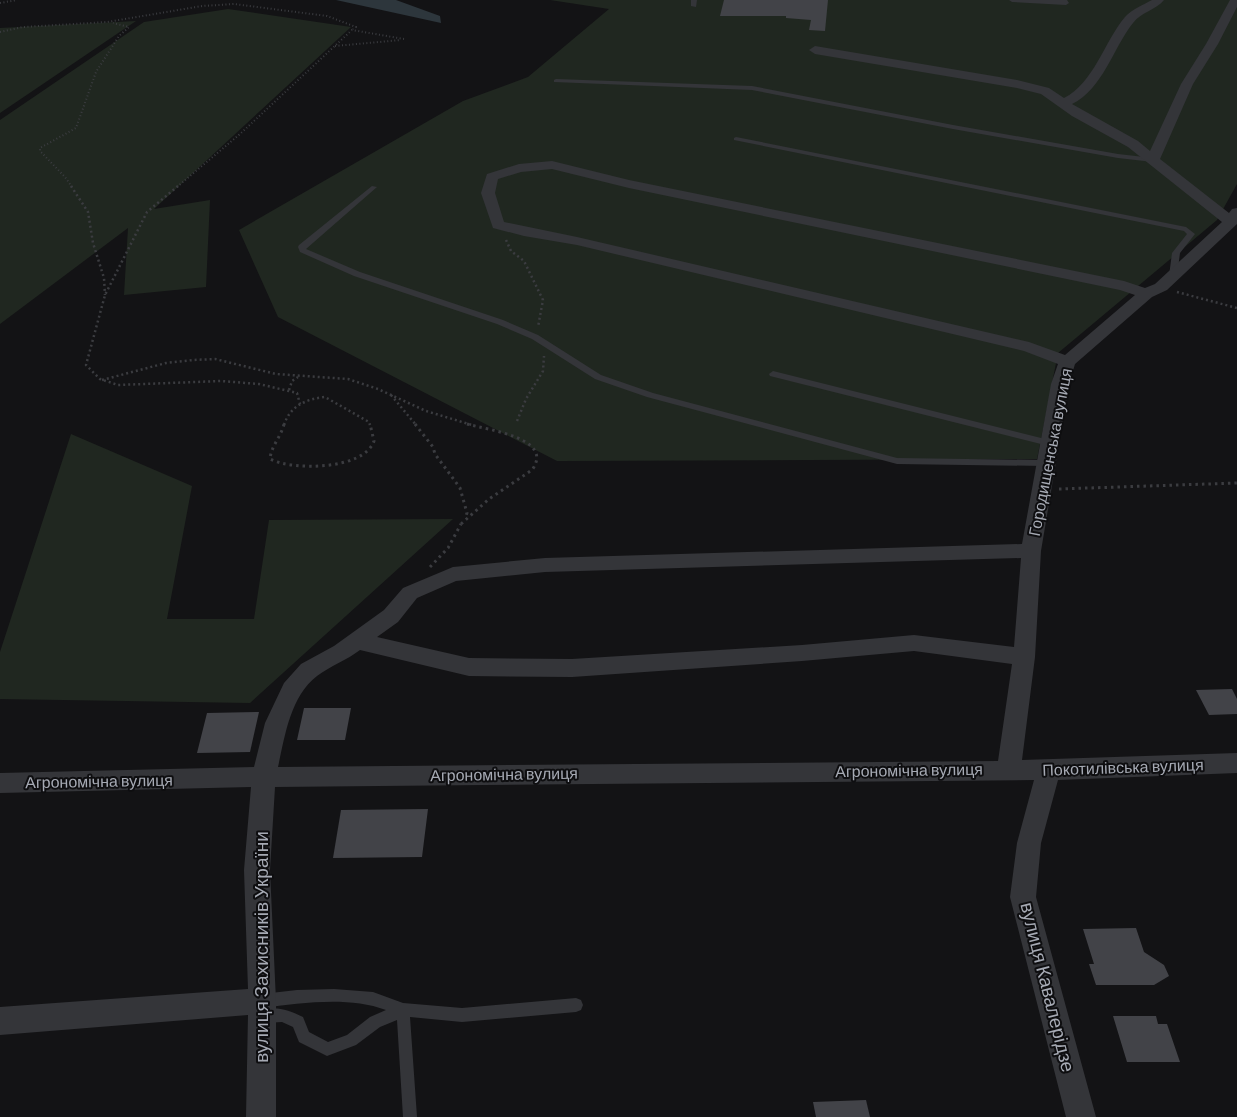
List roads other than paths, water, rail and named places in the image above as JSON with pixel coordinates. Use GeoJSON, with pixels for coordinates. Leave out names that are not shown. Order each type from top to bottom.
{"type":"FeatureCollection","features":[{"type":"Feature","properties":{"kind":"street"},"geometry":{"type":"LineString","coordinates":[[1063,104],[1072,101],[1088,83],[1131,18],[1159,0]]}},
{"type":"Feature","properties":{"kind":"street"},"geometry":{"type":"LineString","coordinates":[[1153,160],[1187,84],[1212,44],[1235,0]]}},
{"type":"Feature","properties":{"kind":"street"},"geometry":{"type":"LineString","coordinates":[[815,50],[1017,84],[1045,92],[1133,144],[1234,217]]}},
{"type":"Feature","properties":{"kind":"street"},"geometry":{"type":"LineString","coordinates":[[1067,362],[1029,347],[577,241],[524,232],[498,224],[488,194],[492,177],[519,168],[552,165],[628,184],[1087,278],[1160,286]]}},
{"type":"Feature","properties":{"kind":"street","name":"Городищенська вулиця"},"geometry":{"type":"LineString","coordinates":[[1009,769],[1024,657],[1031,551],[1060,384],[1067,362],[1160,286],[1234,217]]}},
{"type":"Feature","properties":{"kind":"street","name":"вулиця Захисників України"},"geometry":{"type":"LineString","coordinates":[[260,1117],[262,1008],[258,870],[264,777],[276,723],[292,689],[309,670],[342,652],[391,616],[410,593],[453,574],[545,565],[1031,551]]}},
{"type":"Feature","properties":{"kind":"street"},"geometry":{"type":"LineString","coordinates":[[356,641],[469,668],[572,668],[802,653],[914,643],[1024,657]]}},
{"type":"Feature","properties":{"kind":"street","name":"Покотилівська вулиця"},"geometry":{"type":"LineString","coordinates":[[1009,769],[1049,770],[1237,764]]}},
{"type":"Feature","properties":{"kind":"street","name":"Агрономічна вулиця"},"geometry":{"type":"LineString","coordinates":[[0,783],[264,777],[1009,769]]}},
{"type":"Feature","properties":{"kind":"street","name":"вулиця Кавалерідзе"},"geometry":{"type":"LineString","coordinates":[[1049,770],[1029,843],[1023,897],[1081,1117]]}},
{"type":"Feature","properties":{"kind":"street"},"geometry":{"type":"LineString","coordinates":[[0,1021],[262,1008]]}},
{"type":"Feature","properties":{"kind":"lane"},"geometry":{"type":"LineString","coordinates":[[1012,0],[1066,3],[1064,0]]}},
{"type":"Feature","properties":{"kind":"lane"},"geometry":{"type":"LineString","coordinates":[[556,81],[752,88],[972,130],[1118,156],[1153,160]]}},
{"type":"Feature","properties":{"kind":"lane"},"geometry":{"type":"LineString","coordinates":[[736,139],[1186,229],[1191,234],[1176,253],[1160,286]]}},
{"type":"Feature","properties":{"kind":"lane"},"geometry":{"type":"LineString","coordinates":[[374,187],[302,247],[303,250],[356,274],[500,322],[535,337],[598,377],[650,395],[897,461],[1045,463]]}},
{"type":"Feature","properties":{"kind":"lane"},"geometry":{"type":"LineString","coordinates":[[773,374],[1049,442]]}},
{"type":"Feature","properties":{"kind":"lane"},"geometry":{"type":"LineString","coordinates":[[262,1008],[297,997],[334,996],[373,999],[403,1010],[462,1015],[576,1005]]}},
{"type":"Feature","properties":{"kind":"lane"},"geometry":{"type":"LineString","coordinates":[[262,1008],[298,1022],[304,1037],[327,1049],[350,1040],[375,1022],[403,1010]]}},
{"type":"Feature","properties":{"kind":"lane"},"geometry":{"type":"LineString","coordinates":[[403,1010],[410,1117]]}}]}
